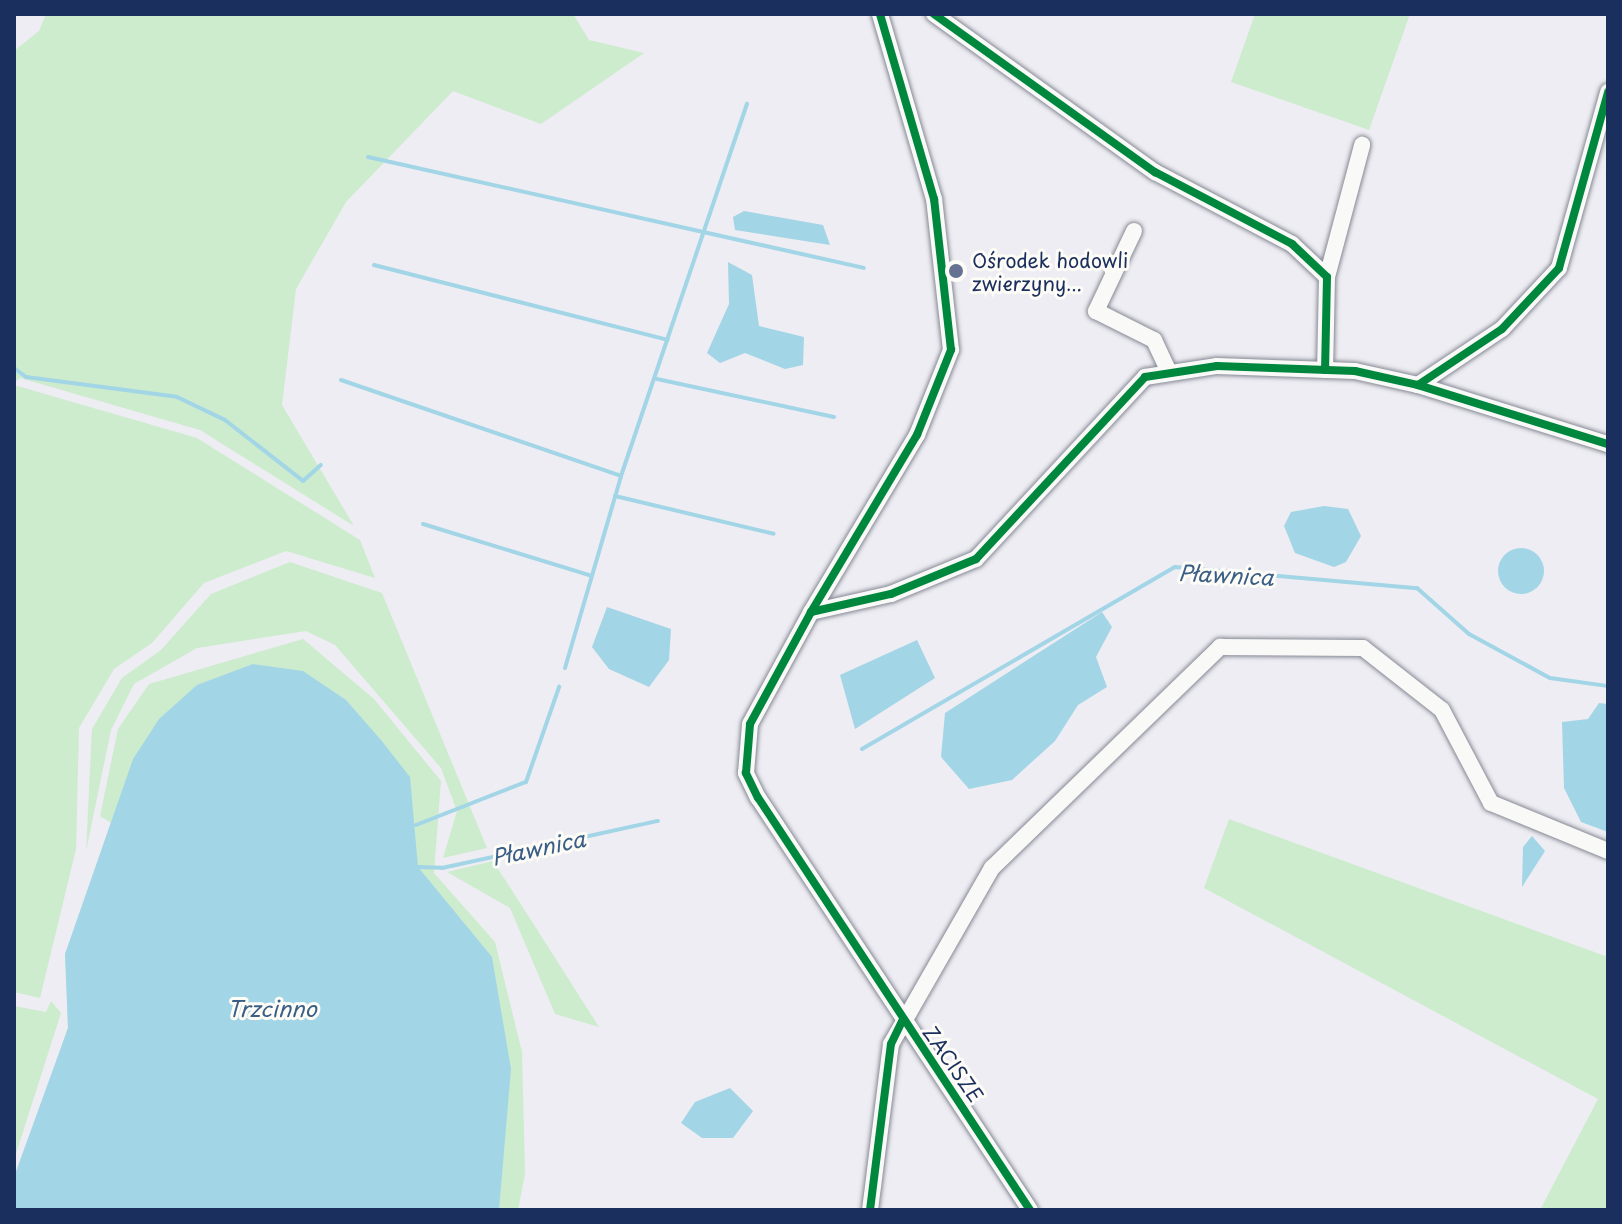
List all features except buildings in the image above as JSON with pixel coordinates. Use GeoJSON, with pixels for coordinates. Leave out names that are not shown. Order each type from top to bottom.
{"type":"FeatureCollection","features":[{"type":"Feature","properties":{"kind":"street"},"geometry":{"type":"LineString","coordinates":[[880,14],[934,199],[951,350],[917,435],[811,612],[750,724],[746,773],[903,1019],[992,868],[1220,647],[1238,641],[1363,648],[1442,710],[1491,803],[1608,851]]}},
{"type":"Feature","properties":{"kind":"street"},"geometry":{"type":"LineString","coordinates":[[934,14],[1155,172],[1292,244],[1327,277]]}},
{"type":"Feature","properties":{"kind":"street"},"geometry":{"type":"LineString","coordinates":[[1418,385],[1502,329],[1552,281],[1608,92]]}},
{"type":"Feature","properties":{"kind":"street"},"geometry":{"type":"LineString","coordinates":[[1325,370],[1327,277],[1362,145]]}},
{"type":"Feature","properties":{"kind":"street"},"geometry":{"type":"LineString","coordinates":[[1134,231],[1096,311],[1154,340],[1168,370]]}},
{"type":"Feature","properties":{"kind":"street"},"geometry":{"type":"LineString","coordinates":[[811,612],[891,594],[976,559],[1138,382],[1168,370],[1325,370],[1418,385],[1608,444]]}},
{"type":"Feature","properties":{"kind":"street","name":"ZACISZE"},"geometry":{"type":"LineString","coordinates":[[870,1210],[891,1044],[903,1019]]}},
{"type":"Feature","properties":{"kind":"street","name":"ZACISZE"},"geometry":{"type":"LineString","coordinates":[[903,1019],[1030,1210]]}},
{"type":"Feature","properties":{"kind":"green space"},"geometry":{"type":"Polygon","coordinates":[[[46,14],[573,14],[589,40],[644,53],[541,124],[453,91],[346,202],[296,289],[282,405],[354,526],[200,430],[20,378],[14,383],[14,51],[39,31],[46,14]]]}},
{"type":"Feature","properties":{"kind":"green space"},"geometry":{"type":"Polygon","coordinates":[[[1255,14],[1410,14],[1369,130],[1231,82],[1255,14]]]}},
{"type":"Feature","properties":{"kind":"green space"},"geometry":{"type":"Polygon","coordinates":[[[14,385],[197,438],[360,540],[375,578],[286,551],[204,583],[152,643],[114,669],[79,728],[76,849],[40,998],[14,992],[14,385]]]}},
{"type":"Feature","properties":{"kind":"green space"},"geometry":{"type":"Polygon","coordinates":[[[290,562],[382,593],[487,848],[443,858],[457,811],[441,768],[335,645],[306,631],[197,648],[134,684],[111,730],[86,851],[92,729],[122,678],[161,650],[211,594],[290,562]]]}},
{"type":"Feature","properties":{"kind":"green space","name":"Trzcinno"},"geometry":{"type":"Polygon","coordinates":[[[303,639],[374,699],[441,781],[434,873],[495,942],[522,1052],[525,1174],[518,1210],[470,1210],[105,931],[57,1061],[68,1027],[65,954],[114,825],[100,816],[118,729],[149,684],[303,639]]]}},
{"type":"Feature","properties":{"kind":"green space"},"geometry":{"type":"Polygon","coordinates":[[[1229,819],[1608,957],[1608,1210],[1540,1210],[1598,1099],[1204,888],[1229,819]]]}},
{"type":"Feature","properties":{"kind":"green space"},"geometry":{"type":"Polygon","coordinates":[[[493,861],[599,1027],[555,1014],[510,908],[447,872],[493,861]]]}},
{"type":"Feature","properties":{"kind":"green space"},"geometry":{"type":"Polygon","coordinates":[[[51,1001],[61,1013],[14,1160],[14,1006],[46,1012],[51,1001]]]}},
{"type":"Feature","properties":{"kind":"water"},"geometry":{"type":"Polygon","coordinates":[[[744,211],[823,225],[830,245],[735,230],[733,217],[744,211]]]}},
{"type":"Feature","properties":{"kind":"water"},"geometry":{"type":"Polygon","coordinates":[[[728,262],[752,275],[759,326],[804,337],[803,365],[785,369],[745,353],[720,363],[707,353],[729,304],[728,262]]]}},
{"type":"Feature","properties":{"kind":"water"},"geometry":{"type":"Polygon","coordinates":[[[1324,506],[1348,509],[1361,536],[1346,562],[1334,567],[1295,553],[1284,526],[1291,512],[1324,506]]]}},
{"type":"Feature","properties":{"kind":"water"},"geometry":{"type":"Polygon","coordinates":[[[1521,548],[1537,555],[1544,571],[1537,587],[1521,594],[1505,587],[1498,571],[1505,555],[1521,548]]]}},
{"type":"Feature","properties":{"kind":"water"},"geometry":{"type":"Polygon","coordinates":[[[607,607],[671,629],[669,660],[649,687],[609,669],[592,647],[607,607]]]}},
{"type":"Feature","properties":{"kind":"water"},"geometry":{"type":"Polygon","coordinates":[[[1102,612],[1112,627],[1096,657],[1107,687],[1078,705],[1055,741],[1012,780],[969,789],[941,757],[945,713],[1102,612]]]}},
{"type":"Feature","properties":{"kind":"water"},"geometry":{"type":"Polygon","coordinates":[[[917,640],[935,678],[855,729],[840,675],[917,640]]]}},
{"type":"Feature","properties":{"kind":"water","name":"Trzcinno"},"geometry":{"type":"Polygon","coordinates":[[[253,664],[303,671],[346,700],[381,740],[410,777],[418,867],[492,957],[511,1069],[499,1210],[14,1210],[14,1177],[68,1028],[65,954],[133,759],[159,719],[197,685],[253,664]]]}},
{"type":"Feature","properties":{"kind":"water"},"geometry":{"type":"Polygon","coordinates":[[[1599,703],[1608,704],[1608,832],[1581,822],[1564,788],[1562,722],[1588,719],[1599,703]]]}},
{"type":"Feature","properties":{"kind":"water"},"geometry":{"type":"Polygon","coordinates":[[[1532,836],[1545,851],[1522,887],[1523,847],[1532,836]]]}},
{"type":"Feature","properties":{"kind":"water"},"geometry":{"type":"Polygon","coordinates":[[[730,1088],[753,1111],[733,1138],[702,1138],[681,1123],[695,1102],[730,1088]]]}},
{"type":"Feature","properties":{"kind":"waterway"},"geometry":{"type":"LineString","coordinates":[[565,668],[621,476],[747,104]]}},
{"type":"Feature","properties":{"kind":"waterway"},"geometry":{"type":"LineString","coordinates":[[368,157],[864,268]]}},
{"type":"Feature","properties":{"kind":"waterway"},"geometry":{"type":"LineString","coordinates":[[374,265],[668,340]]}},
{"type":"Feature","properties":{"kind":"waterway"},"geometry":{"type":"LineString","coordinates":[[14,368],[26,377],[177,397],[225,420],[303,481],[321,465]]}},
{"type":"Feature","properties":{"kind":"waterway"},"geometry":{"type":"LineString","coordinates":[[657,379],[834,417]]}},
{"type":"Feature","properties":{"kind":"waterway"},"geometry":{"type":"LineString","coordinates":[[341,380],[621,476]]}},
{"type":"Feature","properties":{"kind":"waterway"},"geometry":{"type":"LineString","coordinates":[[615,496],[774,534]]}},
{"type":"Feature","properties":{"kind":"waterway"},"geometry":{"type":"LineString","coordinates":[[423,524],[589,575]]}},
{"type":"Feature","properties":{"kind":"waterway","name":"Pławnica"},"geometry":{"type":"LineString","coordinates":[[862,749],[1175,567],[1417,588],[1469,634],[1550,678],[1608,686]]}},
{"type":"Feature","properties":{"kind":"waterway"},"geometry":{"type":"LineString","coordinates":[[416,825],[526,782],[559,687]]}},
{"type":"Feature","properties":{"kind":"waterway","name":"Pławnica"},"geometry":{"type":"LineString","coordinates":[[418,867],[442,868],[658,821]]}},
{"type":"Feature","properties":{"kind":"cycle path"},"geometry":{"type":"LineString","coordinates":[[811,612],[917,435],[951,350],[934,199],[880,14]]}},
{"type":"Feature","properties":{"kind":"cycle path"},"geometry":{"type":"LineString","coordinates":[[934,14],[1155,172],[1292,244],[1327,277],[1325,370]]}},
{"type":"Feature","properties":{"kind":"cycle path"},"geometry":{"type":"LineString","coordinates":[[1030,1210],[758,798],[746,773],[750,724],[811,612],[891,594],[976,559],[1145,377],[1217,366],[1355,371],[1418,385],[1502,329],[1559,268],[1608,92]]}},
{"type":"Feature","properties":{"kind":"cycle path"},"geometry":{"type":"LineString","coordinates":[[1418,385],[1608,444]]}},
{"type":"Feature","properties":{"kind":"cycle path"},"geometry":{"type":"LineString","coordinates":[[870,1210],[891,1044],[903,1019]]}},
{"type":"Feature","properties":{"kind":"place","name":"Ośrodek hodowli zwierzyny..."},"geometry":{"type":"Point","coordinates":[956,271]}}]}
